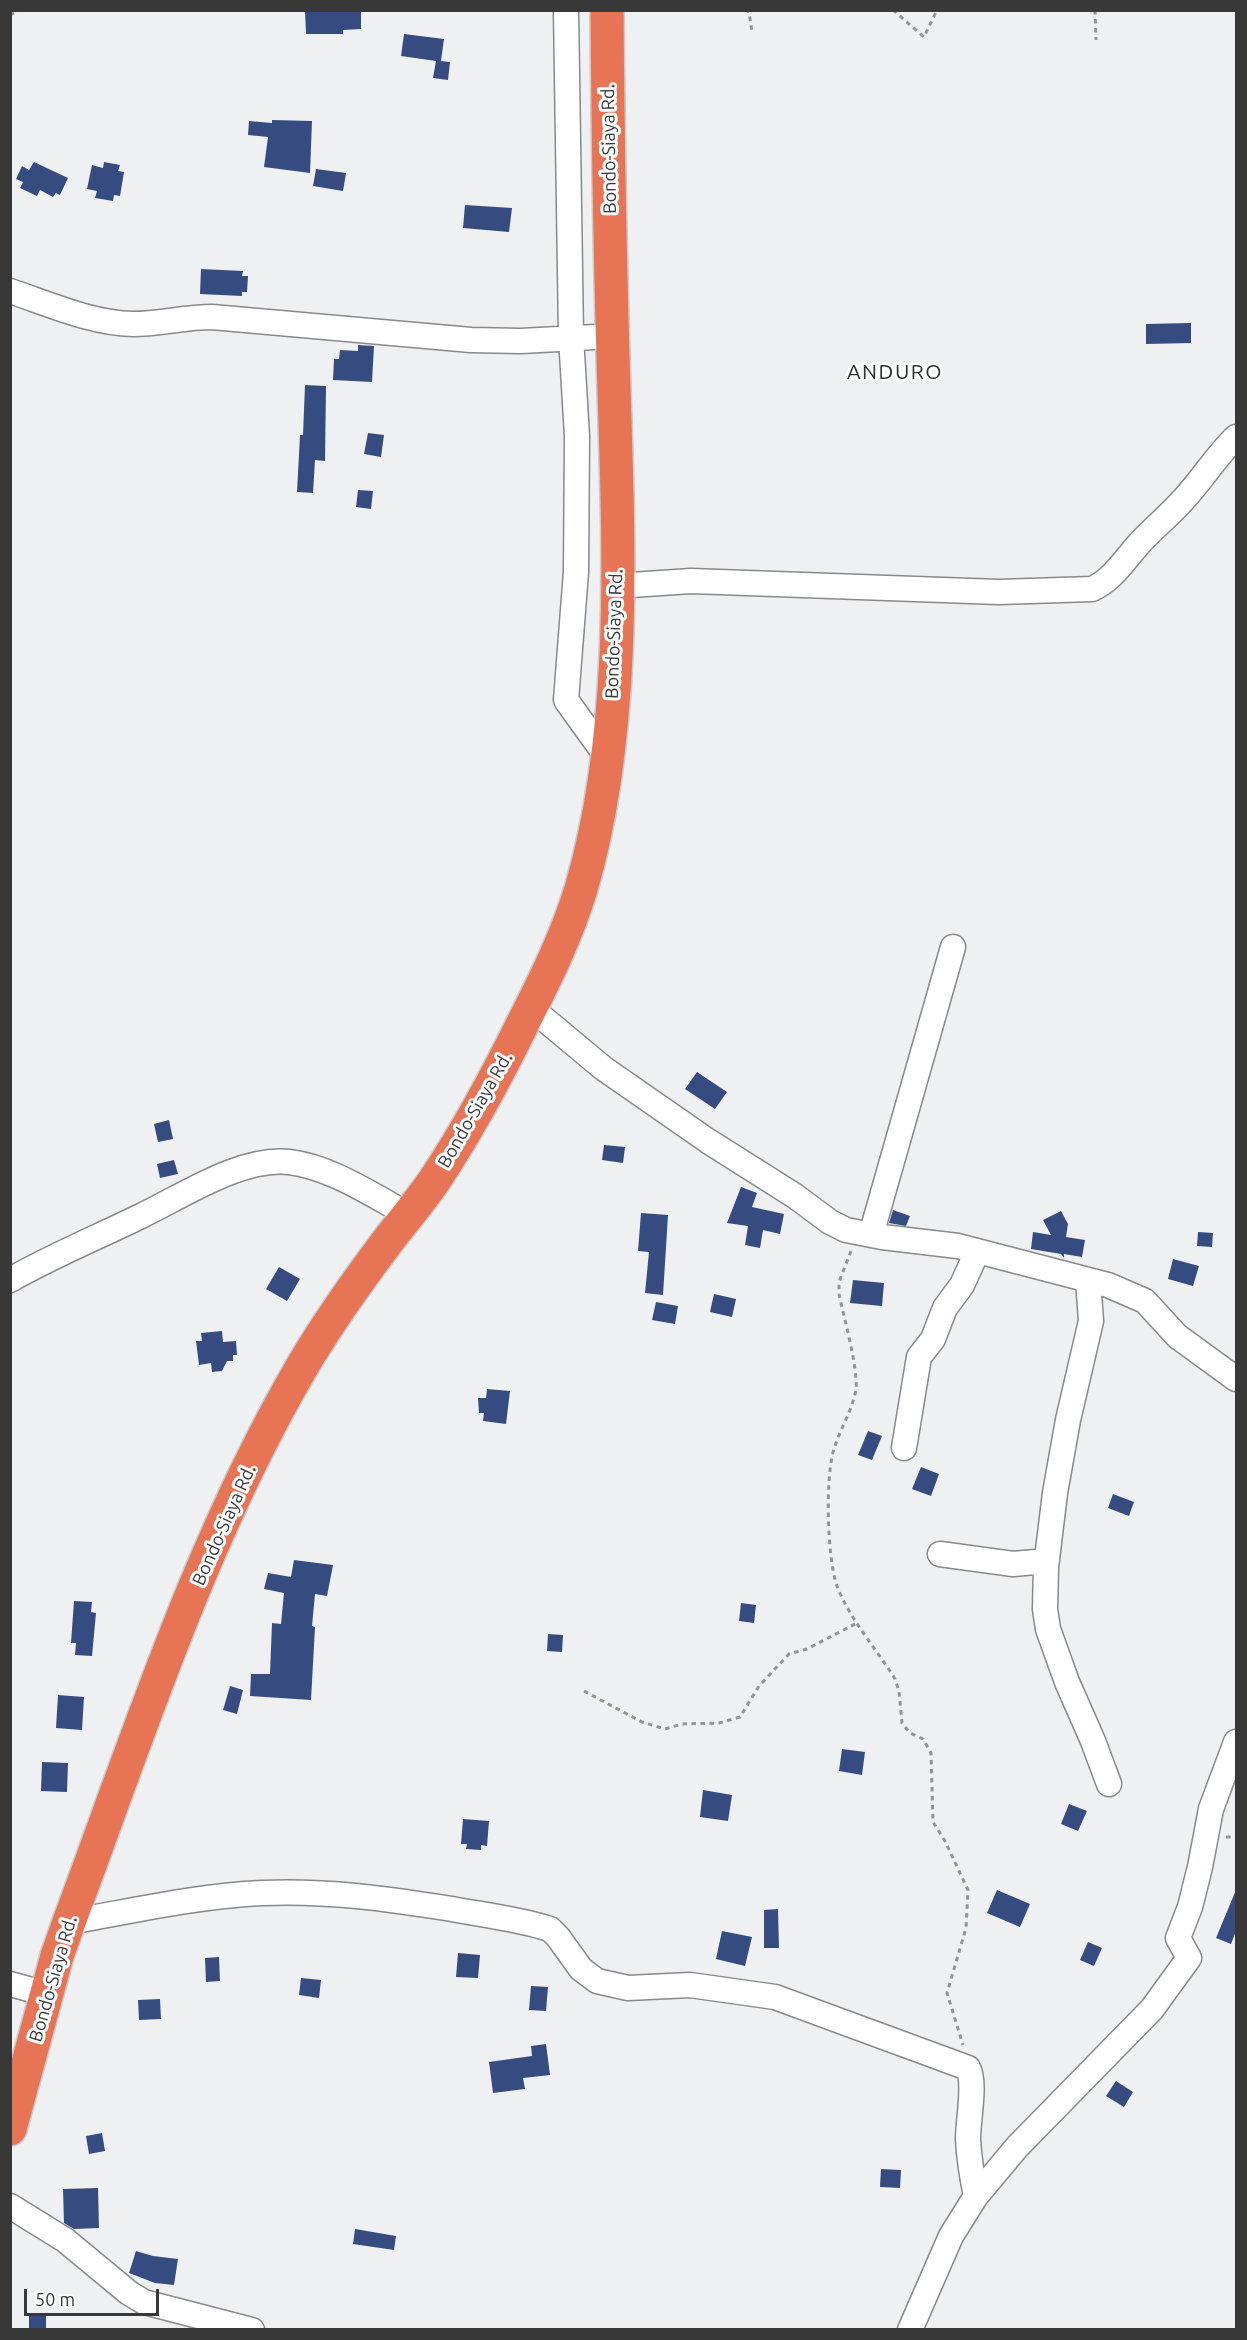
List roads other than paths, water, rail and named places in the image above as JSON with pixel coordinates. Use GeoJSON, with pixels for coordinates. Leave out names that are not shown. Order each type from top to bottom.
{"type":"FeatureCollection","features":[{"type":"Feature","properties":{"kind":"highway","name":"Bondo-Siaya Rd."},"geometry":{"type":"LineString","coordinates":[[10,2129],[69,1922],[155,1689],[240,1485],[305,1361],[343,1302],[409,1215],[461,1137],[495,1078],[531,1008],[568,927],[582,886],[597,824],[607,757],[614,669],[616,586],[614,336],[607,10]]}},
{"type":"Feature","properties":{"kind":"street"},"geometry":{"type":"LineString","coordinates":[[567,10],[572,337],[578,436],[574,618],[566,700],[607,757]]}},
{"type":"Feature","properties":{"kind":"street"},"geometry":{"type":"LineString","coordinates":[[10,291],[81,315],[131,324],[189,317],[212,317],[471,340],[521,341],[614,336]]}},
{"type":"Feature","properties":{"kind":"street"},"geometry":{"type":"LineString","coordinates":[[616,586],[691,581],[999,592],[1092,589],[1103,585],[1115,573],[1138,545],[1185,499],[1221,452],[1236,437]]}},
{"type":"Feature","properties":{"kind":"street"},"geometry":{"type":"LineString","coordinates":[[865,1234],[953,947]]}},
{"type":"Feature","properties":{"kind":"street"},"geometry":{"type":"LineString","coordinates":[[531,1008],[603,1068],[708,1141],[795,1196],[830,1222],[846,1230],[902,1241],[958,1246],[1108,1285],[1145,1301],[1177,1336],[1236,1378]]}},
{"type":"Feature","properties":{"kind":"street"},"geometry":{"type":"LineString","coordinates":[[10,1280],[199,1185],[221,1176],[274,1162],[304,1165],[323,1171],[409,1215]]}},
{"type":"Feature","properties":{"kind":"street"},"geometry":{"type":"LineString","coordinates":[[904,1448],[919,1357],[933,1339],[945,1308],[962,1285],[976,1252]]}},
{"type":"Feature","properties":{"kind":"street"},"geometry":{"type":"LineString","coordinates":[[1088,1280],[1092,1310],[1089,1334],[1060,1462],[1047,1561],[1045,1609],[1048,1629],[1066,1682],[1108,1784]]}},
{"type":"Feature","properties":{"kind":"street"},"geometry":{"type":"LineString","coordinates":[[940,1554],[1013,1564],[1047,1561]]}},
{"type":"Feature","properties":{"kind":"street"},"geometry":{"type":"LineString","coordinates":[[910,2330],[951,2236],[976,2196],[1017,2147],[1145,2017],[1169,1988],[1189,1958],[1178,1938],[1190,1907],[1211,1809],[1236,1742]]}},
{"type":"Feature","properties":{"kind":"street"},"geometry":{"type":"LineString","coordinates":[[69,1922],[206,1899],[260,1893],[305,1892],[360,1895],[409,1902],[550,1929],[558,1936],[588,1976],[608,1985],[628,1988],[690,1985],[775,1997],[968,2068],[972,2076],[968,2142],[976,2196]]}},
{"type":"Feature","properties":{"kind":"street"},"geometry":{"type":"LineString","coordinates":[[10,1984],[47,1994]]}},
{"type":"Feature","properties":{"kind":"street"},"geometry":{"type":"LineString","coordinates":[[10,2206],[65,2240],[129,2293],[144,2302],[243,2328]]}},
{"type":"Feature","properties":{"kind":"district","name":"ANDURO"},"geometry":{"type":"Point","coordinates":[895,372]}}]}
